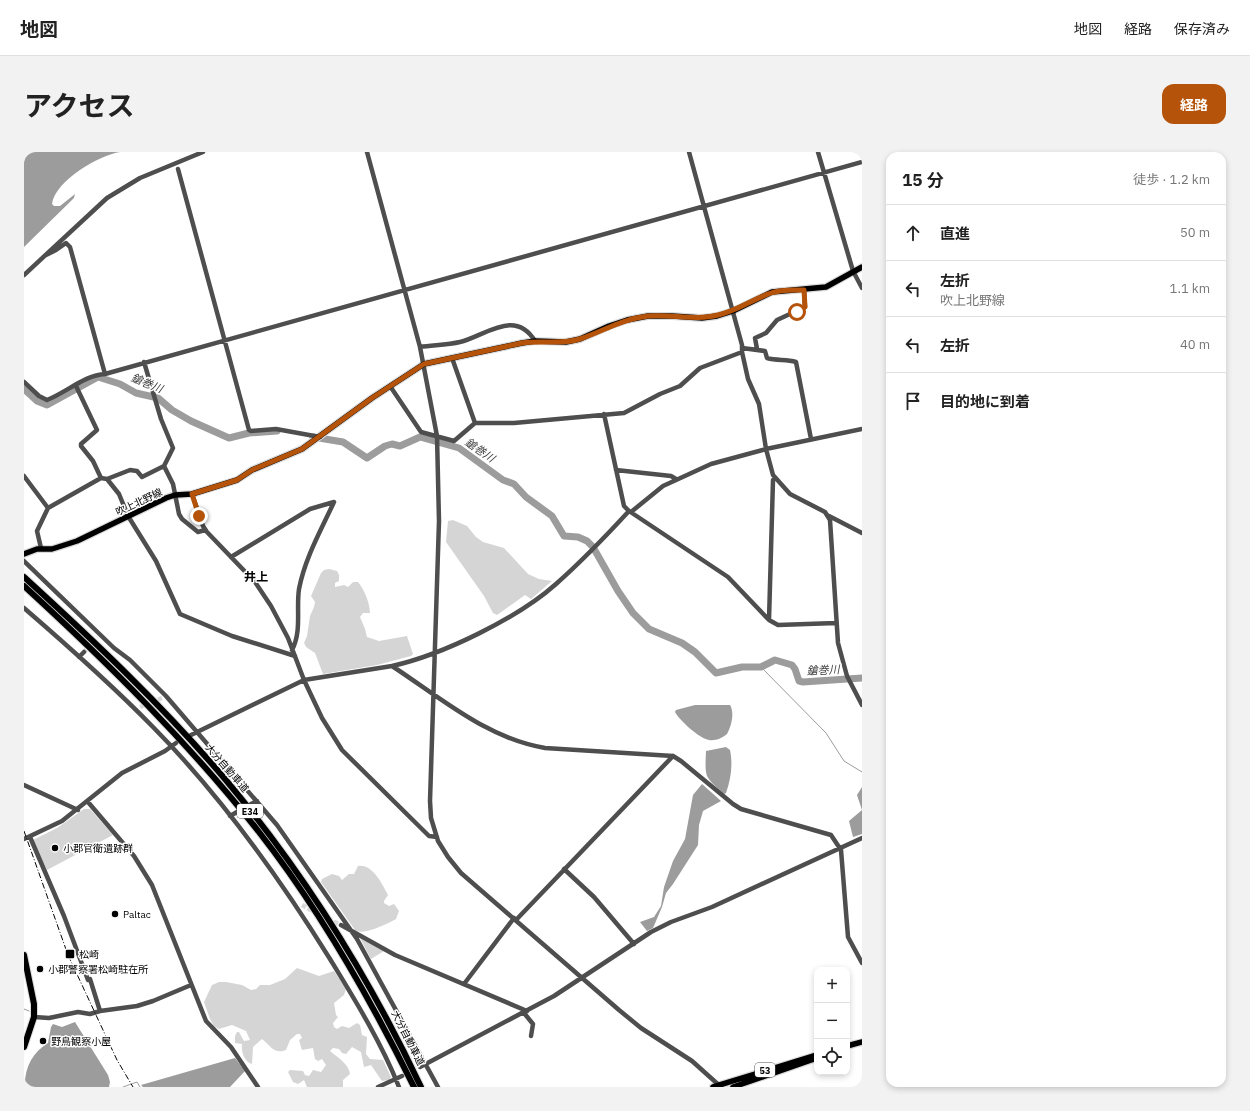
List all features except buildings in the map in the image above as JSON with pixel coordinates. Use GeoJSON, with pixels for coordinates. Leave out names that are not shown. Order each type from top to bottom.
{"type":"FeatureCollection","features":[{"type":"Feature","properties":{"kind":"highway","name":"大分自動車道"},"geometry":{"type":"LineString","coordinates":[[24,577],[98,646],[172,720],[224,779],[260,823],[316,900],[344,943],[372,991],[422,1087]]}},
{"type":"Feature","properties":{"kind":"highway","name":"大分自動車道"},"geometry":{"type":"LineString","coordinates":[[24,586],[131,688],[177,736],[259,833],[306,898],[338,947],[386,1032],[414,1087]]}},
{"type":"Feature","properties":{"kind":"highway"},"geometry":{"type":"LineString","coordinates":[[24,590],[56,616]]}},
{"type":"Feature","properties":{"kind":"highway"},"geometry":{"type":"LineString","coordinates":[[24,955],[34,1017],[24,1047]]}},
{"type":"Feature","properties":{"kind":"main road","name":"吹上北野線"},"geometry":{"type":"LineString","coordinates":[[24,554],[40,548],[52,549],[77,541],[175,495],[192,494],[237,480],[252,470],[302,449],[390,386],[424,364],[535,341],[566,342],[580,339],[621,322],[648,316],[702,318],[733,311],[772,292],[804,290],[826,286],[862,267]]}},
{"type":"Feature","properties":{"kind":"main road"},"geometry":{"type":"LineString","coordinates":[[850,1045],[862,1042]]}},
{"type":"Feature","properties":{"kind":"main road","name":"53"},"geometry":{"type":"LineString","coordinates":[[713,1087],[814,1056]]}},
{"type":"Feature","properties":{"kind":"main road","name":"53"},"geometry":{"type":"LineString","coordinates":[[733,1087],[814,1059]]}},
{"type":"Feature","properties":{"kind":"street"},"geometry":{"type":"LineString","coordinates":[[24,275],[106,198],[140,178],[203,152]]}},
{"type":"Feature","properties":{"kind":"street"},"geometry":{"type":"LineString","coordinates":[[367,152],[420,347],[436,437],[440,497],[430,801],[431,818],[437,837],[448,858],[456,867],[515,919],[641,1028],[692,1061],[720,1086]]}},
{"type":"Feature","properties":{"kind":"street"},"geometry":{"type":"LineString","coordinates":[[688,152],[733,311],[748,378],[759,404],[766,448],[775,478],[794,497],[814,505],[829,516],[862,533]]}},
{"type":"Feature","properties":{"kind":"street"},"geometry":{"type":"LineString","coordinates":[[818,152],[853,271],[862,288]]}},
{"type":"Feature","properties":{"kind":"street"},"geometry":{"type":"LineString","coordinates":[[24,382],[39,396],[47,400],[95,375],[105,374],[862,162]]}},
{"type":"Feature","properties":{"kind":"street"},"geometry":{"type":"LineString","coordinates":[[178,169],[250,430],[276,429],[320,437]]}},
{"type":"Feature","properties":{"kind":"street"},"geometry":{"type":"LineString","coordinates":[[45,255],[66,243],[70,247],[105,374]]}},
{"type":"Feature","properties":{"kind":"street"},"geometry":{"type":"LineString","coordinates":[[757,349],[755,338],[766,333],[777,320],[805,307],[804,290]]}},
{"type":"Feature","properties":{"kind":"street"},"geometry":{"type":"LineString","coordinates":[[420,347],[461,342],[494,327],[508,326],[522,328],[531,335],[535,341]]}},
{"type":"Feature","properties":{"kind":"street"},"geometry":{"type":"LineString","coordinates":[[390,386],[421,432],[436,437],[454,440],[475,423],[514,423],[604,414],[624,414],[660,394],[680,386],[700,368],[742,350],[757,349],[765,351],[767,358],[778,361],[788,359],[796,362],[811,440]]}},
{"type":"Feature","properties":{"kind":"street"},"geometry":{"type":"LineString","coordinates":[[452,358],[475,423]]}},
{"type":"Feature","properties":{"kind":"street"},"geometry":{"type":"LineString","coordinates":[[40,548],[37,531],[48,508],[101,478],[107,479],[130,470],[137,471],[142,477],[164,466],[173,448],[161,419],[144,362]]}},
{"type":"Feature","properties":{"kind":"street"},"geometry":{"type":"LineString","coordinates":[[76,386],[97,430],[86,438],[81,446],[93,461],[101,478]]}},
{"type":"Feature","properties":{"kind":"street"},"geometry":{"type":"LineString","coordinates":[[604,414],[624,506],[728,577],[769,620],[778,625],[836,623]]}},
{"type":"Feature","properties":{"kind":"street"},"geometry":{"type":"LineString","coordinates":[[191,735],[304,680],[410,662],[435,653],[470,637],[533,602],[556,584],[630,511],[663,486],[676,479],[711,464],[766,448],[862,429]]}},
{"type":"Feature","properties":{"kind":"street"},"geometry":{"type":"LineString","coordinates":[[164,466],[173,484],[178,510],[182,519],[198,532],[206,530]]}},
{"type":"Feature","properties":{"kind":"street"},"geometry":{"type":"LineString","coordinates":[[616,470],[671,476],[676,479]]}},
{"type":"Feature","properties":{"kind":"street"},"geometry":{"type":"LineString","coordinates":[[24,476],[48,508]]}},
{"type":"Feature","properties":{"kind":"street"},"geometry":{"type":"LineString","coordinates":[[769,620],[773,480],[775,478]]}},
{"type":"Feature","properties":{"kind":"street"},"geometry":{"type":"LineString","coordinates":[[107,479],[121,498],[128,516],[156,561],[180,614],[232,636],[295,656]]}},
{"type":"Feature","properties":{"kind":"street"},"geometry":{"type":"LineString","coordinates":[[192,494],[206,530],[260,589],[280,622],[304,680],[322,718],[342,750],[429,836],[437,837]]}},
{"type":"Feature","properties":{"kind":"street"},"geometry":{"type":"LineString","coordinates":[[231,557],[310,509],[334,502],[312,546],[299,589],[297,638],[292,650]]}},
{"type":"Feature","properties":{"kind":"street"},"geometry":{"type":"LineString","coordinates":[[829,516],[836,623],[843,665],[862,705]]}},
{"type":"Feature","properties":{"kind":"street"},"geometry":{"type":"LineString","coordinates":[[24,561],[99,636],[130,660],[197,732],[257,801],[299,855],[351,930],[372,964],[423,1065],[438,1087]]}},
{"type":"Feature","properties":{"kind":"street"},"geometry":{"type":"LineString","coordinates":[[24,608],[137,708],[230,816],[294,903],[360,1007],[399,1087]]}},
{"type":"Feature","properties":{"kind":"street"},"geometry":{"type":"LineString","coordinates":[[79,656],[84,652]]}},
{"type":"Feature","properties":{"kind":"street"},"geometry":{"type":"LineString","coordinates":[[392,666],[481,726],[537,747],[673,756],[682,761],[733,804],[780,821],[826,832],[831,835],[840,846],[847,932],[850,942],[862,963]]}},
{"type":"Feature","properties":{"kind":"street"},"geometry":{"type":"LineString","coordinates":[[24,840],[55,825],[78,810],[122,773],[172,747],[176,743]]}},
{"type":"Feature","properties":{"kind":"street"},"geometry":{"type":"LineString","coordinates":[[464,984],[515,919],[673,756]]}},
{"type":"Feature","properties":{"kind":"street"},"geometry":{"type":"LineString","coordinates":[[24,785],[78,810]]}},
{"type":"Feature","properties":{"kind":"street"},"geometry":{"type":"LineString","coordinates":[[251,804],[257,801]]}},
{"type":"Feature","properties":{"kind":"street"},"geometry":{"type":"LineString","coordinates":[[88,802],[144,870],[152,885],[191,985],[209,1025],[231,1047],[258,1087]]}},
{"type":"Feature","properties":{"kind":"street"},"geometry":{"type":"LineString","coordinates":[[230,816],[237,812]]}},
{"type":"Feature","properties":{"kind":"street"},"geometry":{"type":"LineString","coordinates":[[30,837],[64,916],[88,980],[90,979],[100,1011]]}},
{"type":"Feature","properties":{"kind":"street"},"geometry":{"type":"LineString","coordinates":[[423,1065],[554,996],[671,922],[712,907],[840,846],[862,838]]}},
{"type":"Feature","properties":{"kind":"street"},"geometry":{"type":"LineString","coordinates":[[564,869],[594,897],[634,944]]}},
{"type":"Feature","properties":{"kind":"street"},"geometry":{"type":"LineString","coordinates":[[294,903],[302,905]]}},
{"type":"Feature","properties":{"kind":"street"},"geometry":{"type":"LineString","coordinates":[[341,925],[395,956],[464,984],[526,1012],[533,1024],[531,1036]]}},
{"type":"Feature","properties":{"kind":"street"},"geometry":{"type":"LineString","coordinates":[[34,1017],[49,1018],[74,1013],[90,1014],[100,1011],[137,1006],[154,1001],[191,985]]}},
{"type":"Feature","properties":{"kind":"street"},"geometry":{"type":"LineString","coordinates":[[378,1087],[402,1076]]}},
{"type":"Feature","properties":{"kind":"shaded area"},"geometry":{"type":"Polygon","coordinates":[[[24,152],[120,152],[101,158],[79,170],[69,178],[55,195],[52,204],[54,206],[60,206],[75,194],[74,198],[24,247],[24,152]]]}},
{"type":"Feature","properties":{"kind":"shaded area"},"geometry":{"type":"Polygon","coordinates":[[[453,520],[467,526],[476,537],[483,542],[504,548],[528,574],[539,579],[552,581],[531,599],[525,595],[497,615],[493,613],[484,596],[446,542],[448,521],[453,520]]]}},
{"type":"Feature","properties":{"kind":"shaded area"},"geometry":{"type":"Polygon","coordinates":[[[329,569],[337,571],[339,575],[339,581],[335,583],[335,587],[344,585],[348,587],[353,582],[358,582],[362,588],[370,609],[370,613],[363,613],[360,617],[367,637],[379,641],[407,636],[413,654],[411,656],[377,665],[323,674],[315,653],[306,647],[304,643],[307,636],[310,616],[315,602],[311,596],[321,573],[324,570],[329,569]]]}},
{"type":"Feature","properties":{"kind":"shaded area"},"geometry":{"type":"Polygon","coordinates":[[[695,705],[730,705],[732,716],[730,728],[727,734],[716,740],[705,739],[690,729],[675,712],[676,710],[695,705]]]}},
{"type":"Feature","properties":{"kind":"shaded area"},"geometry":{"type":"Polygon","coordinates":[[[726,747],[730,750],[731,755],[731,772],[726,793],[724,794],[709,780],[707,776],[706,751],[726,747]]]}},
{"type":"Feature","properties":{"kind":"shaded area"},"geometry":{"type":"Polygon","coordinates":[[[702,784],[721,801],[703,811],[699,825],[698,845],[666,893],[653,928],[647,931],[640,922],[654,917],[661,906],[664,887],[673,861],[685,839],[693,795],[702,784]]]}},
{"type":"Feature","properties":{"kind":"shaded area"},"geometry":{"type":"Polygon","coordinates":[[[862,787],[862,810],[857,795],[862,787]]]}},
{"type":"Feature","properties":{"kind":"shaded area"},"geometry":{"type":"Polygon","coordinates":[[[84,809],[90,809],[113,835],[47,870],[33,840],[57,828],[84,809]]]}},
{"type":"Feature","properties":{"kind":"shaded area"},"geometry":{"type":"Polygon","coordinates":[[[862,810],[862,834],[853,837],[849,821],[862,810]]]}},
{"type":"Feature","properties":{"kind":"shaded area"},"geometry":{"type":"Polygon","coordinates":[[[358,866],[363,866],[373,871],[388,895],[384,903],[389,906],[394,904],[399,911],[396,919],[375,929],[364,932],[355,930],[321,882],[322,879],[332,874],[339,876],[342,880],[349,874],[354,874],[358,866]]]}},
{"type":"Feature","properties":{"kind":"shaded area"},"geometry":{"type":"Polygon","coordinates":[[[360,938],[384,951],[371,959],[360,938]]]}},
{"type":"Feature","properties":{"kind":"shaded area"},"geometry":{"type":"Polygon","coordinates":[[[297,968],[319,976],[334,971],[346,989],[344,995],[334,1003],[336,1015],[338,1017],[333,1023],[334,1027],[337,1029],[342,1026],[349,1028],[357,1023],[360,1025],[362,1035],[367,1037],[366,1054],[370,1059],[383,1060],[391,1077],[389,1080],[382,1081],[371,1065],[364,1067],[361,1052],[352,1047],[346,1054],[342,1053],[339,1049],[333,1048],[330,1051],[342,1061],[349,1070],[350,1074],[343,1080],[343,1087],[307,1087],[304,1080],[298,1084],[293,1082],[288,1072],[290,1070],[303,1071],[305,1075],[309,1076],[313,1070],[321,1072],[326,1065],[322,1059],[318,1061],[315,1059],[313,1048],[302,1050],[299,1040],[302,1038],[300,1034],[297,1034],[290,1040],[286,1050],[282,1051],[272,1049],[262,1039],[253,1047],[252,1064],[247,1061],[244,1056],[242,1044],[235,1043],[235,1036],[237,1032],[239,1032],[244,1041],[250,1040],[246,1031],[232,1025],[219,1029],[214,1026],[204,1002],[212,985],[219,982],[226,982],[242,985],[251,990],[256,989],[260,985],[270,985],[285,979],[297,968]]]}},
{"type":"Feature","properties":{"kind":"shaded area"},"geometry":{"type":"Polygon","coordinates":[[[75,1022],[108,1075],[110,1082],[109,1087],[25,1087],[26,1073],[30,1061],[38,1051],[48,1043],[53,1024],[62,1027],[75,1022]]]}},
{"type":"Feature","properties":{"kind":"shaded area"},"geometry":{"type":"Polygon","coordinates":[[[235,1058],[245,1071],[230,1087],[143,1087],[141,1085],[235,1058]]]}},
{"type":"Feature","properties":{"kind":"waterway","name":"鎗巻川"},"geometry":{"type":"LineString","coordinates":[[24,389],[37,401],[47,405],[98,377],[120,384],[136,393],[158,398],[172,410],[191,421],[229,438],[249,433],[277,431]]}},
{"type":"Feature","properties":{"kind":"waterway","name":"鎗巻川"},"geometry":{"type":"LineString","coordinates":[[313,437],[343,442],[367,458],[385,446],[392,444],[400,446],[420,437],[459,448],[503,480],[514,484],[526,497],[552,516],[564,536],[578,537],[587,541],[593,547],[618,591],[633,613],[649,629],[682,643],[695,652],[716,673],[742,667],[761,667],[775,660],[792,665],[799,681],[803,682],[862,678]]}},
{"type":"Feature","properties":{"kind":"waterway"},"geometry":{"type":"LineString","coordinates":[[761,667],[826,733],[844,761],[862,772]]}},
{"type":"Feature","properties":{"kind":"waterway"},"geometry":{"type":"LineString","coordinates":[[24,1009],[29,1011]]}},
{"type":"Feature","properties":{"kind":"waterway"},"geometry":{"type":"LineString","coordinates":[[123,1087],[137,1082],[140,1087]]}},
{"type":"Feature","properties":{"kind":"tunnel"},"geometry":{"type":"LineString","coordinates":[[84,652],[97,637]]}},
{"type":"Feature","properties":{"kind":"tunnel"},"geometry":{"type":"LineString","coordinates":[[140,707],[162,698]]}},
{"type":"Feature","properties":{"kind":"tunnel"},"geometry":{"type":"LineString","coordinates":[[302,905],[314,912]]}},
{"type":"Feature","properties":{"kind":"tunnel"},"geometry":{"type":"LineString","coordinates":[[328,919],[341,925]]}},
{"type":"Feature","properties":{"kind":"railway"},"geometry":{"type":"LineString","coordinates":[[24,831],[68,955],[117,1060],[133,1087]]}},
{"type":"Feature","properties":{"kind":"place","name":"小郡官衛遺跡群"},"geometry":{"type":"Point","coordinates":[55,848]}},
{"type":"Feature","properties":{"kind":"place","name":"Paltac"},"geometry":{"type":"Point","coordinates":[115,914]}},
{"type":"Feature","properties":{"kind":"place","name":"松崎"},"geometry":{"type":"Point","coordinates":[70,954]}},
{"type":"Feature","properties":{"kind":"place","name":"小郡警察署松崎駐在所"},"geometry":{"type":"Point","coordinates":[40,969]}},
{"type":"Feature","properties":{"kind":"place","name":"野鳥観察小屋"},"geometry":{"type":"Point","coordinates":[43,1041]}},
{"type":"Feature","properties":{"kind":"district","name":"井上"},"geometry":{"type":"Point","coordinates":[256,576]}},
{"type":"Feature","properties":{"kind":"route"},"geometry":{"type":"LineString","coordinates":[[199,516],[192,494],[207,490],[215,485],[237,480],[252,470],[302,449],[372,398],[424,364],[522,343],[535,341],[566,342],[580,339],[609,326],[627,320],[648,316],[702,318],[717,316],[733,311],[772,292],[778,291],[804,290],[805,307],[797,312]]}}]}
